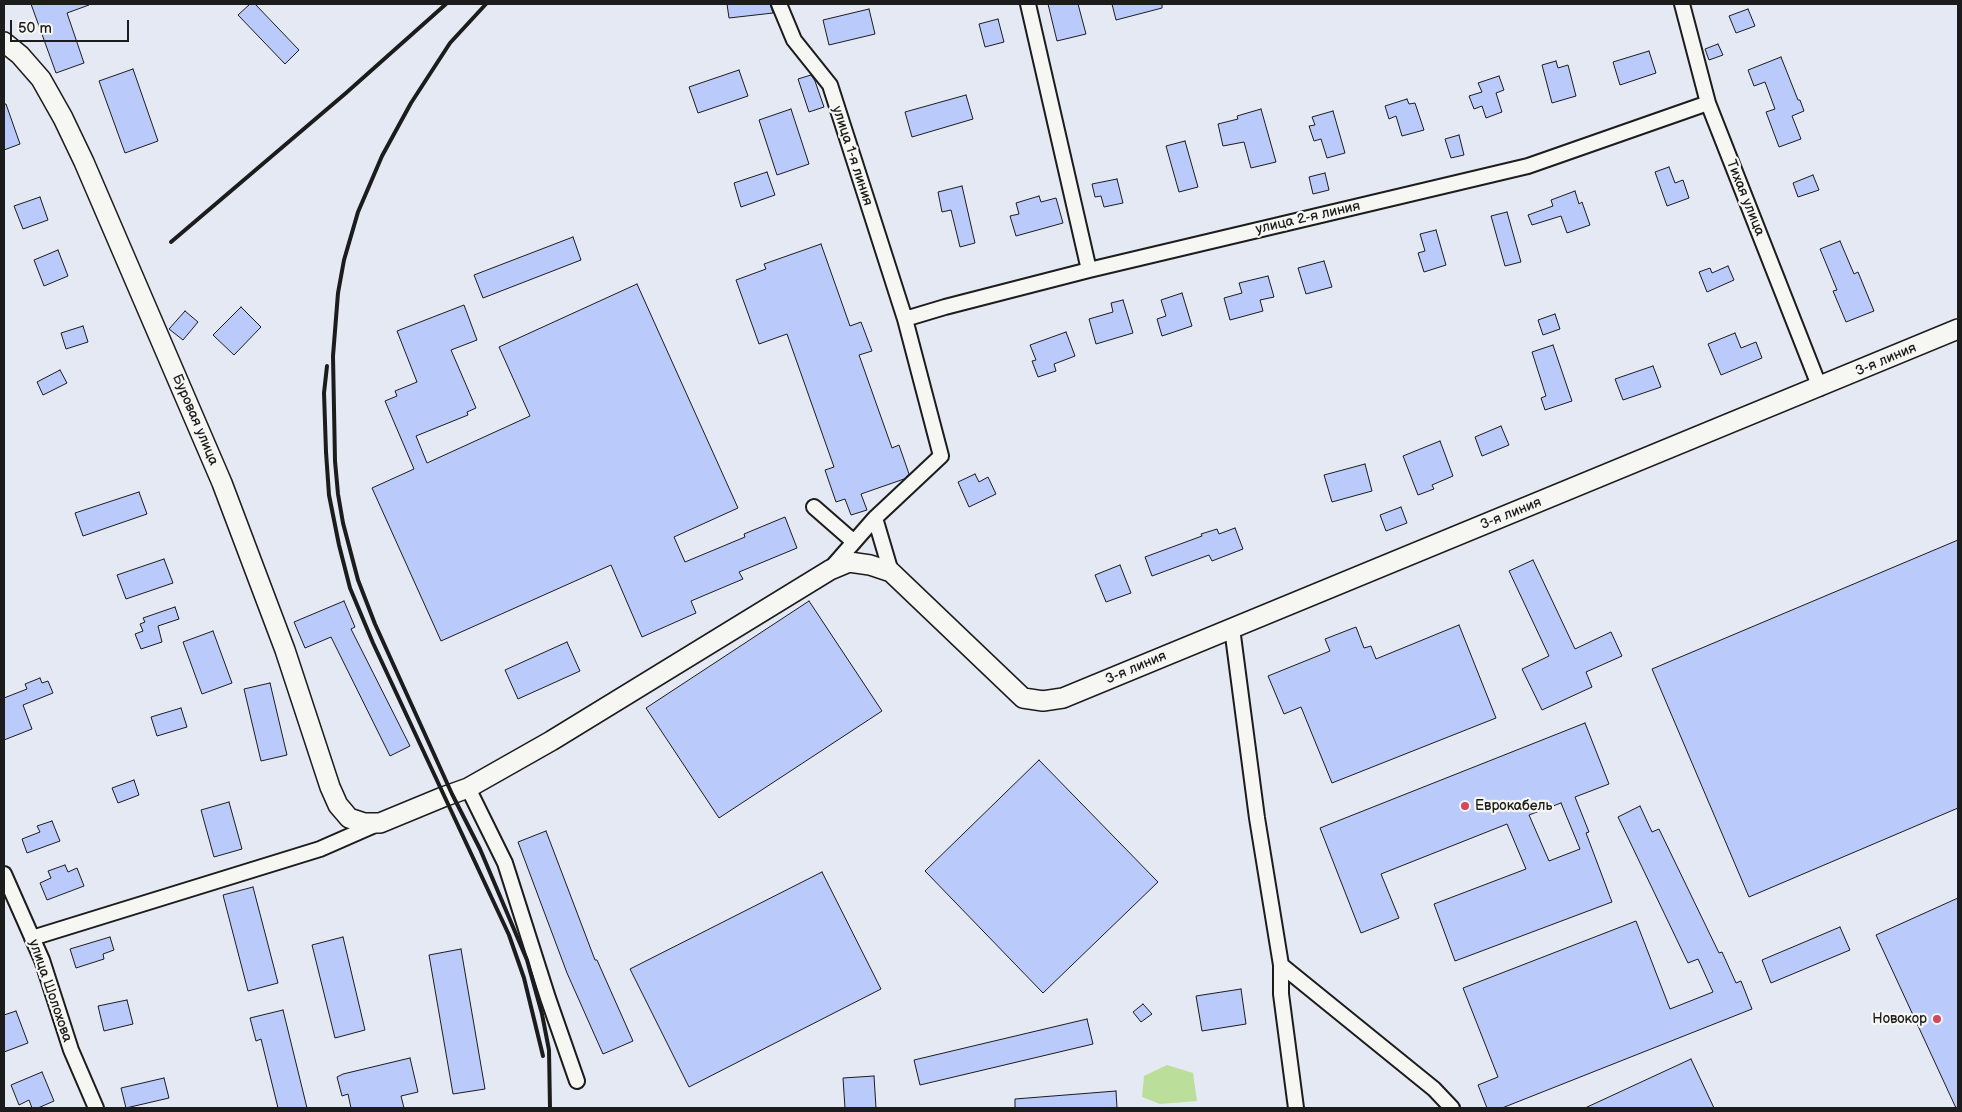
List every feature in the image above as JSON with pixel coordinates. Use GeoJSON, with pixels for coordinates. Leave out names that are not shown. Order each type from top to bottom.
{"type":"FeatureCollection","features":[{"type":"Feature","properties":{"kind":"street","name":"улица 1-я линия"},"geometry":{"type":"LineString","coordinates":[[779,4],[794,40],[830,85],[905,319],[941,456],[875,518]]}},
{"type":"Feature","properties":{"kind":"street"},"geometry":{"type":"LineString","coordinates":[[1028,4],[1088,270]]}},
{"type":"Feature","properties":{"kind":"street","name":"Тихая улица"},"geometry":{"type":"LineString","coordinates":[[1682,4],[1708,103],[1820,388]]}},
{"type":"Feature","properties":{"kind":"street","name":"Буровая улица"},"geometry":{"type":"LineString","coordinates":[[4,42],[20,55],[41,79],[63,118],[84,162],[222,482],[285,650],[330,787],[338,805],[350,818]]}},
{"type":"Feature","properties":{"kind":"street","name":"улица 2-я линия"},"geometry":{"type":"LineString","coordinates":[[905,319],[1088,270],[1528,166],[1708,103]]}},
{"type":"Feature","properties":{"kind":"street","name":"3-я линия"},"geometry":{"type":"LineString","coordinates":[[891,572],[1024,698],[1043,701],[1063,698],[1820,388],[1958,329]]}},
{"type":"Feature","properties":{"kind":"street"},"geometry":{"type":"LineString","coordinates":[[814,507],[854,542]]}},
{"type":"Feature","properties":{"kind":"street"},"geometry":{"type":"LineString","coordinates":[[830,570],[875,518]]}},
{"type":"Feature","properties":{"kind":"street"},"geometry":{"type":"LineString","coordinates":[[875,518],[891,572]]}},
{"type":"Feature","properties":{"kind":"street"},"geometry":{"type":"LineString","coordinates":[[32,938],[320,849],[468,788],[551,741],[830,570],[849,562],[870,565],[891,572]]}},
{"type":"Feature","properties":{"kind":"street"},"geometry":{"type":"LineString","coordinates":[[1232,628],[1257,818],[1281,966],[1281,994],[1296,1108]]}},
{"type":"Feature","properties":{"kind":"street"},"geometry":{"type":"LineString","coordinates":[[468,788],[505,863],[548,998],[577,1081]]}},
{"type":"Feature","properties":{"kind":"street"},"geometry":{"type":"LineString","coordinates":[[338,841],[350,818],[364,823],[380,823]]}},
{"type":"Feature","properties":{"kind":"street","name":"улица Шолохова"},"geometry":{"type":"LineString","coordinates":[[4,874],[42,960],[71,1050],[96,1108]]}},
{"type":"Feature","properties":{"kind":"street"},"geometry":{"type":"LineString","coordinates":[[1281,966],[1434,1089],[1452,1108]]}},
{"type":"Feature","properties":{"kind":"green space"},"geometry":{"type":"Polygon","coordinates":[[[1167,1065],[1193,1073],[1197,1101],[1160,1104],[1142,1097],[1144,1076],[1167,1065]]]}},
{"type":"Feature","properties":{"kind":"building"},"geometry":{"type":"Polygon","coordinates":[[[31,4],[89,4],[67,13],[84,63],[56,73],[31,4]]]}},
{"type":"Feature","properties":{"kind":"building"},"geometry":{"type":"Polygon","coordinates":[[[250,4],[255,4],[299,50],[285,64],[238,15],[250,4]]]}},
{"type":"Feature","properties":{"kind":"building"},"geometry":{"type":"Polygon","coordinates":[[[727,4],[770,4],[773,13],[729,18],[727,4]]]}},
{"type":"Feature","properties":{"kind":"building"},"geometry":{"type":"Polygon","coordinates":[[[1048,4],[1078,4],[1086,34],[1057,41],[1048,4]]]}},
{"type":"Feature","properties":{"kind":"building"},"geometry":{"type":"Polygon","coordinates":[[[1112,4],[1162,4],[1162,8],[1116,20],[1112,4]]]}},
{"type":"Feature","properties":{"kind":"building"},"geometry":{"type":"Polygon","coordinates":[[[869,9],[875,34],[829,45],[823,20],[869,9]]]}},
{"type":"Feature","properties":{"kind":"building"},"geometry":{"type":"Polygon","coordinates":[[[1748,9],[1755,26],[1736,33],[1729,16],[1748,9]]]}},
{"type":"Feature","properties":{"kind":"building"},"geometry":{"type":"Polygon","coordinates":[[[998,19],[1004,42],[985,47],[979,24],[998,19]]]}},
{"type":"Feature","properties":{"kind":"building"},"geometry":{"type":"Polygon","coordinates":[[[1718,44],[1723,55],[1709,60],[1705,49],[1718,44]]]}},
{"type":"Feature","properties":{"kind":"building"},"geometry":{"type":"Polygon","coordinates":[[[1649,51],[1656,73],[1620,85],[1613,62],[1649,51]]]}},
{"type":"Feature","properties":{"kind":"building"},"geometry":{"type":"Polygon","coordinates":[[[1781,57],[1804,111],[1792,116],[1801,139],[1779,147],[1766,112],[1775,109],[1765,82],[1754,86],[1748,70],[1781,57]]]}},
{"type":"Feature","properties":{"kind":"building"},"geometry":{"type":"Polygon","coordinates":[[[1556,61],[1558,68],[1568,65],[1576,96],[1552,103],[1542,65],[1556,61]]]}},
{"type":"Feature","properties":{"kind":"building"},"geometry":{"type":"Polygon","coordinates":[[[133,69],[158,141],[125,153],[99,81],[133,69]]]}},
{"type":"Feature","properties":{"kind":"building"},"geometry":{"type":"Polygon","coordinates":[[[739,70],[748,96],[698,113],[689,87],[739,70]]]}},
{"type":"Feature","properties":{"kind":"building"},"geometry":{"type":"Polygon","coordinates":[[[811,75],[824,107],[809,112],[798,79],[811,75]]]}},
{"type":"Feature","properties":{"kind":"building"},"geometry":{"type":"Polygon","coordinates":[[[1499,76],[1504,90],[1496,93],[1502,112],[1486,118],[1482,106],[1474,109],[1469,96],[1482,92],[1478,83],[1499,76]]]}},
{"type":"Feature","properties":{"kind":"building"},"geometry":{"type":"Polygon","coordinates":[[[966,95],[973,119],[912,137],[905,112],[966,95]]]}},
{"type":"Feature","properties":{"kind":"building"},"geometry":{"type":"Polygon","coordinates":[[[1407,99],[1409,104],[1415,103],[1424,130],[1402,136],[1396,116],[1389,119],[1385,106],[1407,99]]]}},
{"type":"Feature","properties":{"kind":"building"},"geometry":{"type":"Polygon","coordinates":[[[4,104],[6,104],[20,144],[4,150],[4,104]]]}},
{"type":"Feature","properties":{"kind":"building"},"geometry":{"type":"Polygon","coordinates":[[[791,109],[809,164],[777,175],[759,120],[791,109]]]}},
{"type":"Feature","properties":{"kind":"building"},"geometry":{"type":"Polygon","coordinates":[[[1261,109],[1276,162],[1251,168],[1244,142],[1223,146],[1218,124],[1238,119],[1237,116],[1261,109]]]}},
{"type":"Feature","properties":{"kind":"building"},"geometry":{"type":"Polygon","coordinates":[[[1333,111],[1345,153],[1327,158],[1321,139],[1314,141],[1309,126],[1315,125],[1312,117],[1333,111]]]}},
{"type":"Feature","properties":{"kind":"building"},"geometry":{"type":"Polygon","coordinates":[[[1459,135],[1464,155],[1451,158],[1445,139],[1459,135]]]}},
{"type":"Feature","properties":{"kind":"building"},"geometry":{"type":"Polygon","coordinates":[[[1185,141],[1198,187],[1179,192],[1166,146],[1185,141]]]}},
{"type":"Feature","properties":{"kind":"building"},"geometry":{"type":"Polygon","coordinates":[[[1669,167],[1675,183],[1683,180],[1689,198],[1667,206],[1655,172],[1669,167]]]}},
{"type":"Feature","properties":{"kind":"building"},"geometry":{"type":"Polygon","coordinates":[[[767,172],[775,195],[741,207],[734,183],[767,172]]]}},
{"type":"Feature","properties":{"kind":"building"},"geometry":{"type":"Polygon","coordinates":[[[1325,173],[1329,190],[1313,194],[1309,177],[1325,173]]]}},
{"type":"Feature","properties":{"kind":"building"},"geometry":{"type":"Polygon","coordinates":[[[1813,175],[1819,190],[1798,197],[1793,183],[1813,175]]]}},
{"type":"Feature","properties":{"kind":"building"},"geometry":{"type":"Polygon","coordinates":[[[1117,179],[1123,203],[1104,207],[1101,196],[1095,197],[1092,184],[1117,179]]]}},
{"type":"Feature","properties":{"kind":"building"},"geometry":{"type":"Polygon","coordinates":[[[962,186],[975,243],[960,247],[951,210],[942,212],[938,192],[962,186]]]}},
{"type":"Feature","properties":{"kind":"building"},"geometry":{"type":"Polygon","coordinates":[[[1575,191],[1579,204],[1582,202],[1590,225],[1567,233],[1561,216],[1532,225],[1528,215],[1553,206],[1551,200],[1575,191]]]}},
{"type":"Feature","properties":{"kind":"building"},"geometry":{"type":"Polygon","coordinates":[[[1039,196],[1041,202],[1056,198],[1063,223],[1016,236],[1010,216],[1019,214],[1016,203],[1039,196]]]}},
{"type":"Feature","properties":{"kind":"building"},"geometry":{"type":"Polygon","coordinates":[[[40,197],[48,220],[23,229],[14,206],[40,197]]]}},
{"type":"Feature","properties":{"kind":"building"},"geometry":{"type":"Polygon","coordinates":[[[1507,212],[1521,262],[1505,266],[1491,216],[1507,212]]]}},
{"type":"Feature","properties":{"kind":"building"},"geometry":{"type":"Polygon","coordinates":[[[1436,230],[1446,265],[1424,272],[1418,253],[1425,251],[1420,234],[1436,230]]]}},
{"type":"Feature","properties":{"kind":"building"},"geometry":{"type":"Polygon","coordinates":[[[573,237],[581,260],[483,298],[474,275],[573,237]]]}},
{"type":"Feature","properties":{"kind":"building"},"geometry":{"type":"Polygon","coordinates":[[[1840,241],[1854,274],[1858,272],[1874,311],[1846,322],[1833,291],[1837,290],[1820,249],[1840,241]]]}},
{"type":"Feature","properties":{"kind":"building"},"geometry":{"type":"Polygon","coordinates":[[[821,244],[850,326],[861,322],[872,351],[859,355],[892,448],[899,445],[909,474],[904,479],[861,494],[867,510],[851,515],[845,499],[836,502],[825,470],[834,467],[787,334],[759,344],[736,280],[766,269],[764,264],[821,244]]]}},
{"type":"Feature","properties":{"kind":"building"},"geometry":{"type":"Polygon","coordinates":[[[58,250],[68,276],[44,286],[34,260],[58,250]]]}},
{"type":"Feature","properties":{"kind":"building"},"geometry":{"type":"Polygon","coordinates":[[[1324,261],[1332,287],[1306,294],[1298,268],[1324,261]]]}},
{"type":"Feature","properties":{"kind":"building"},"geometry":{"type":"Polygon","coordinates":[[[1728,266],[1734,280],[1707,292],[1699,272],[1710,268],[1712,273],[1728,266]]]}},
{"type":"Feature","properties":{"kind":"building"},"geometry":{"type":"Polygon","coordinates":[[[1268,276],[1274,297],[1260,300],[1263,311],[1230,320],[1224,298],[1242,293],[1239,283],[1268,276]]]}},
{"type":"Feature","properties":{"kind":"building"},"geometry":{"type":"Polygon","coordinates":[[[637,284],[738,508],[674,537],[685,562],[745,537],[744,534],[785,517],[797,548],[739,572],[743,579],[691,601],[696,613],[642,637],[611,565],[441,641],[372,488],[414,469],[385,401],[397,396],[395,391],[417,382],[397,331],[464,305],[477,340],[451,350],[476,408],[467,412],[468,415],[416,436],[427,463],[530,416],[499,347],[637,284]]]}},
{"type":"Feature","properties":{"kind":"building"},"geometry":{"type":"Polygon","coordinates":[[[1182,293],[1192,326],[1162,336],[1157,319],[1166,316],[1161,300],[1182,293]]]}},
{"type":"Feature","properties":{"kind":"building"},"geometry":{"type":"Polygon","coordinates":[[[1123,300],[1133,333],[1096,344],[1089,319],[1113,312],[1111,303],[1123,300]]]}},
{"type":"Feature","properties":{"kind":"building"},"geometry":{"type":"Polygon","coordinates":[[[241,307],[261,327],[234,355],[213,335],[241,307]]]}},
{"type":"Feature","properties":{"kind":"building"},"geometry":{"type":"Polygon","coordinates":[[[185,311],[198,322],[183,340],[169,329],[185,311]]]}},
{"type":"Feature","properties":{"kind":"building"},"geometry":{"type":"Polygon","coordinates":[[[1555,314],[1560,329],[1543,335],[1538,320],[1555,314]]]}},
{"type":"Feature","properties":{"kind":"building"},"geometry":{"type":"Polygon","coordinates":[[[83,326],[88,342],[66,349],[61,333],[83,326]]]}},
{"type":"Feature","properties":{"kind":"building"},"geometry":{"type":"Polygon","coordinates":[[[1066,332],[1075,356],[1054,364],[1056,371],[1038,377],[1032,361],[1036,360],[1030,345],[1066,332]]]}},
{"type":"Feature","properties":{"kind":"building"},"geometry":{"type":"Polygon","coordinates":[[[1735,333],[1741,348],[1756,342],[1762,358],[1721,375],[1708,344],[1735,333]]]}},
{"type":"Feature","properties":{"kind":"building"},"geometry":{"type":"Polygon","coordinates":[[[1553,345],[1572,401],[1545,410],[1541,398],[1546,396],[1532,352],[1553,345]]]}},
{"type":"Feature","properties":{"kind":"building"},"geometry":{"type":"Polygon","coordinates":[[[1653,366],[1661,387],[1623,400],[1615,379],[1653,366]]]}},
{"type":"Feature","properties":{"kind":"building"},"geometry":{"type":"Polygon","coordinates":[[[60,370],[67,383],[43,395],[37,382],[60,370]]]}},
{"type":"Feature","properties":{"kind":"building"},"geometry":{"type":"Polygon","coordinates":[[[1501,426],[1509,445],[1482,456],[1475,437],[1501,426]]]}},
{"type":"Feature","properties":{"kind":"building"},"geometry":{"type":"Polygon","coordinates":[[[1440,441],[1453,476],[1432,485],[1434,489],[1418,495],[1403,456],[1440,441]]]}},
{"type":"Feature","properties":{"kind":"building"},"geometry":{"type":"Polygon","coordinates":[[[1365,464],[1372,491],[1332,502],[1324,475],[1365,464]]]}},
{"type":"Feature","properties":{"kind":"building"},"geometry":{"type":"Polygon","coordinates":[[[975,474],[979,482],[988,477],[996,494],[969,507],[958,482],[975,474]]]}},
{"type":"Feature","properties":{"kind":"building"},"geometry":{"type":"Polygon","coordinates":[[[139,492],[147,514],[83,536],[75,513],[139,492]]]}},
{"type":"Feature","properties":{"kind":"building"},"geometry":{"type":"Polygon","coordinates":[[[1401,507],[1407,523],[1386,531],[1380,515],[1401,507]]]}},
{"type":"Feature","properties":{"kind":"building"},"geometry":{"type":"Polygon","coordinates":[[[1235,528],[1243,549],[1212,561],[1209,555],[1152,576],[1145,557],[1202,536],[1201,534],[1217,529],[1219,534],[1235,528]]]}},
{"type":"Feature","properties":{"kind":"building"},"geometry":{"type":"Polygon","coordinates":[[[1958,540],[1958,808],[1749,897],[1652,669],[1958,540]]]}},
{"type":"Feature","properties":{"kind":"building"},"geometry":{"type":"Polygon","coordinates":[[[164,559],[173,583],[126,599],[117,575],[164,559]]]}},
{"type":"Feature","properties":{"kind":"building"},"geometry":{"type":"Polygon","coordinates":[[[1533,560],[1575,649],[1611,632],[1622,656],[1586,672],[1592,687],[1542,710],[1522,669],[1549,656],[1509,571],[1533,560]]]}},
{"type":"Feature","properties":{"kind":"building"},"geometry":{"type":"Polygon","coordinates":[[[1120,565],[1131,593],[1106,602],[1095,575],[1120,565]]]}},
{"type":"Feature","properties":{"kind":"building"},"geometry":{"type":"Polygon","coordinates":[[[344,601],[355,627],[351,629],[410,746],[390,756],[331,637],[305,648],[294,622],[344,601]]]}},
{"type":"Feature","properties":{"kind":"building"},"geometry":{"type":"Polygon","coordinates":[[[809,601],[882,711],[719,818],[646,708],[809,601]]]}},
{"type":"Feature","properties":{"kind":"building"},"geometry":{"type":"Polygon","coordinates":[[[175,607],[179,619],[158,626],[162,642],[141,649],[135,634],[143,631],[140,624],[145,622],[143,618],[175,607]]]}},
{"type":"Feature","properties":{"kind":"building"},"geometry":{"type":"Polygon","coordinates":[[[1459,625],[1496,718],[1332,783],[1301,707],[1284,714],[1268,676],[1330,651],[1325,639],[1356,627],[1364,648],[1371,646],[1376,659],[1459,625]]]}},
{"type":"Feature","properties":{"kind":"building"},"geometry":{"type":"Polygon","coordinates":[[[213,631],[232,683],[202,694],[183,642],[213,631]]]}},
{"type":"Feature","properties":{"kind":"building"},"geometry":{"type":"Polygon","coordinates":[[[567,642],[580,671],[518,699],[505,670],[567,642]]]}},
{"type":"Feature","properties":{"kind":"building"},"geometry":{"type":"Polygon","coordinates":[[[40,678],[42,683],[48,681],[53,693],[23,705],[32,729],[4,740],[4,698],[27,689],[25,684],[40,678]]]}},
{"type":"Feature","properties":{"kind":"building"},"geometry":{"type":"Polygon","coordinates":[[[270,683],[287,755],[261,761],[244,689],[270,683]]]}},
{"type":"Feature","properties":{"kind":"building"},"geometry":{"type":"Polygon","coordinates":[[[181,708],[187,727],[157,736],[151,717],[181,708]]]}},
{"type":"Feature","properties":{"kind":"building","name":"Еврокабель"},"geometry":{"type":"Polygon","coordinates":[[[1585,723],[1609,784],[1575,797],[1589,832],[1586,833],[1612,902],[1455,961],[1434,904],[1526,869],[1507,824],[1381,874],[1399,918],[1361,933],[1320,828],[1585,723]],[[1561,803],[1529,815],[1549,861],[1580,849],[1561,803]]]}},
{"type":"Feature","properties":{"kind":"building"},"geometry":{"type":"Polygon","coordinates":[[[1039,760],[1158,882],[1043,993],[925,871],[1039,760]]]}},
{"type":"Feature","properties":{"kind":"building"},"geometry":{"type":"Polygon","coordinates":[[[134,780],[139,795],[118,803],[112,788],[134,780]]]}},
{"type":"Feature","properties":{"kind":"building"},"geometry":{"type":"Polygon","coordinates":[[[229,802],[242,849],[214,857],[201,810],[229,802]]]}},
{"type":"Feature","properties":{"kind":"building"},"geometry":{"type":"Polygon","coordinates":[[[1640,806],[1652,832],[1659,829],[1719,953],[1722,952],[1736,983],[1741,981],[1752,1009],[1502,1108],[1487,1108],[1478,1085],[1498,1077],[1463,988],[1636,921],[1670,1009],[1713,992],[1698,959],[1688,963],[1618,817],[1640,806]]]}},
{"type":"Feature","properties":{"kind":"building"},"geometry":{"type":"Polygon","coordinates":[[[52,821],[60,841],[27,853],[22,839],[40,832],[37,826],[52,821]]]}},
{"type":"Feature","properties":{"kind":"building"},"geometry":{"type":"Polygon","coordinates":[[[546,831],[595,960],[597,960],[633,1041],[603,1054],[567,973],[518,842],[546,831]]]}},
{"type":"Feature","properties":{"kind":"building"},"geometry":{"type":"Polygon","coordinates":[[[65,865],[68,872],[77,868],[84,886],[47,900],[40,883],[51,878],[48,871],[65,865]]]}},
{"type":"Feature","properties":{"kind":"building"},"geometry":{"type":"Polygon","coordinates":[[[822,872],[881,989],[689,1087],[630,969],[822,872]]]}},
{"type":"Feature","properties":{"kind":"building"},"geometry":{"type":"Polygon","coordinates":[[[253,887],[278,983],[248,991],[223,895],[253,887]]]}},
{"type":"Feature","properties":{"kind":"building","name":"Новокор"},"geometry":{"type":"Polygon","coordinates":[[[1958,898],[1958,1108],[1956,1108],[1876,935],[1958,898]]]}},
{"type":"Feature","properties":{"kind":"building"},"geometry":{"type":"Polygon","coordinates":[[[1840,927],[1850,950],[1771,983],[1762,960],[1840,927]]]}},
{"type":"Feature","properties":{"kind":"building"},"geometry":{"type":"Polygon","coordinates":[[[110,937],[114,950],[103,954],[104,959],[76,968],[70,949],[110,937]]]}},
{"type":"Feature","properties":{"kind":"building"},"geometry":{"type":"Polygon","coordinates":[[[343,937],[365,1030],[335,1038],[312,945],[343,937]]]}},
{"type":"Feature","properties":{"kind":"building"},"geometry":{"type":"Polygon","coordinates":[[[461,949],[485,1089],[453,1094],[429,955],[461,949]]]}},
{"type":"Feature","properties":{"kind":"building"},"geometry":{"type":"Polygon","coordinates":[[[1241,989],[1246,1024],[1202,1031],[1196,996],[1241,989]]]}},
{"type":"Feature","properties":{"kind":"building"},"geometry":{"type":"Polygon","coordinates":[[[127,1000],[133,1024],[104,1031],[98,1006],[127,1000]]]}},
{"type":"Feature","properties":{"kind":"building"},"geometry":{"type":"Polygon","coordinates":[[[1143,1004],[1152,1014],[1141,1022],[1133,1012],[1143,1004]]]}},
{"type":"Feature","properties":{"kind":"building"},"geometry":{"type":"Polygon","coordinates":[[[283,1010],[307,1108],[278,1108],[261,1039],[256,1041],[250,1018],[283,1010]]]}},
{"type":"Feature","properties":{"kind":"building"},"geometry":{"type":"Polygon","coordinates":[[[16,1011],[28,1043],[4,1052],[4,1015],[16,1011]]]}},
{"type":"Feature","properties":{"kind":"building"},"geometry":{"type":"Polygon","coordinates":[[[1087,1019],[1093,1044],[920,1085],[914,1060],[1087,1019]]]}},
{"type":"Feature","properties":{"kind":"building"},"geometry":{"type":"Polygon","coordinates":[[[410,1058],[418,1092],[401,1096],[404,1108],[351,1108],[348,1094],[342,1096],[337,1077],[410,1058]]]}},
{"type":"Feature","properties":{"kind":"building"},"geometry":{"type":"Polygon","coordinates":[[[1691,1059],[1714,1108],[1585,1108],[1691,1059]]]}},
{"type":"Feature","properties":{"kind":"building"},"geometry":{"type":"Polygon","coordinates":[[[42,1072],[54,1101],[38,1108],[32,1108],[29,1100],[19,1105],[11,1085],[42,1072]]]}},
{"type":"Feature","properties":{"kind":"building"},"geometry":{"type":"Polygon","coordinates":[[[874,1076],[876,1108],[845,1108],[843,1078],[874,1076]]]}},
{"type":"Feature","properties":{"kind":"building"},"geometry":{"type":"Polygon","coordinates":[[[164,1078],[169,1098],[126,1108],[121,1088],[164,1078]]]}},
{"type":"Feature","properties":{"kind":"building"},"geometry":{"type":"Polygon","coordinates":[[[1116,1091],[1117,1108],[1015,1108],[1015,1099],[1116,1091]]]}},
{"type":"Feature","properties":{"kind":"railway"},"geometry":{"type":"LineString","coordinates":[[171,242],[346,93],[446,4]]}},
{"type":"Feature","properties":{"kind":"railway"},"geometry":{"type":"LineString","coordinates":[[486,4],[450,43],[411,103],[382,156],[358,212],[344,260],[338,293],[333,356],[335,461],[343,523],[358,580],[375,624],[452,794],[480,849],[527,960],[542,1014],[549,1050],[550,1108]]}},
{"type":"Feature","properties":{"kind":"railway"},"geometry":{"type":"LineString","coordinates":[[327,366],[324,393],[329,495],[350,588],[373,643],[509,935],[524,978],[543,1056]]}},
{"type":"Feature","properties":{"kind":"place","name":"Еврокабель"},"geometry":{"type":"Point","coordinates":[1465,806]}},
{"type":"Feature","properties":{"kind":"place","name":"Новокор"},"geometry":{"type":"Point","coordinates":[1937,1019]}}]}
